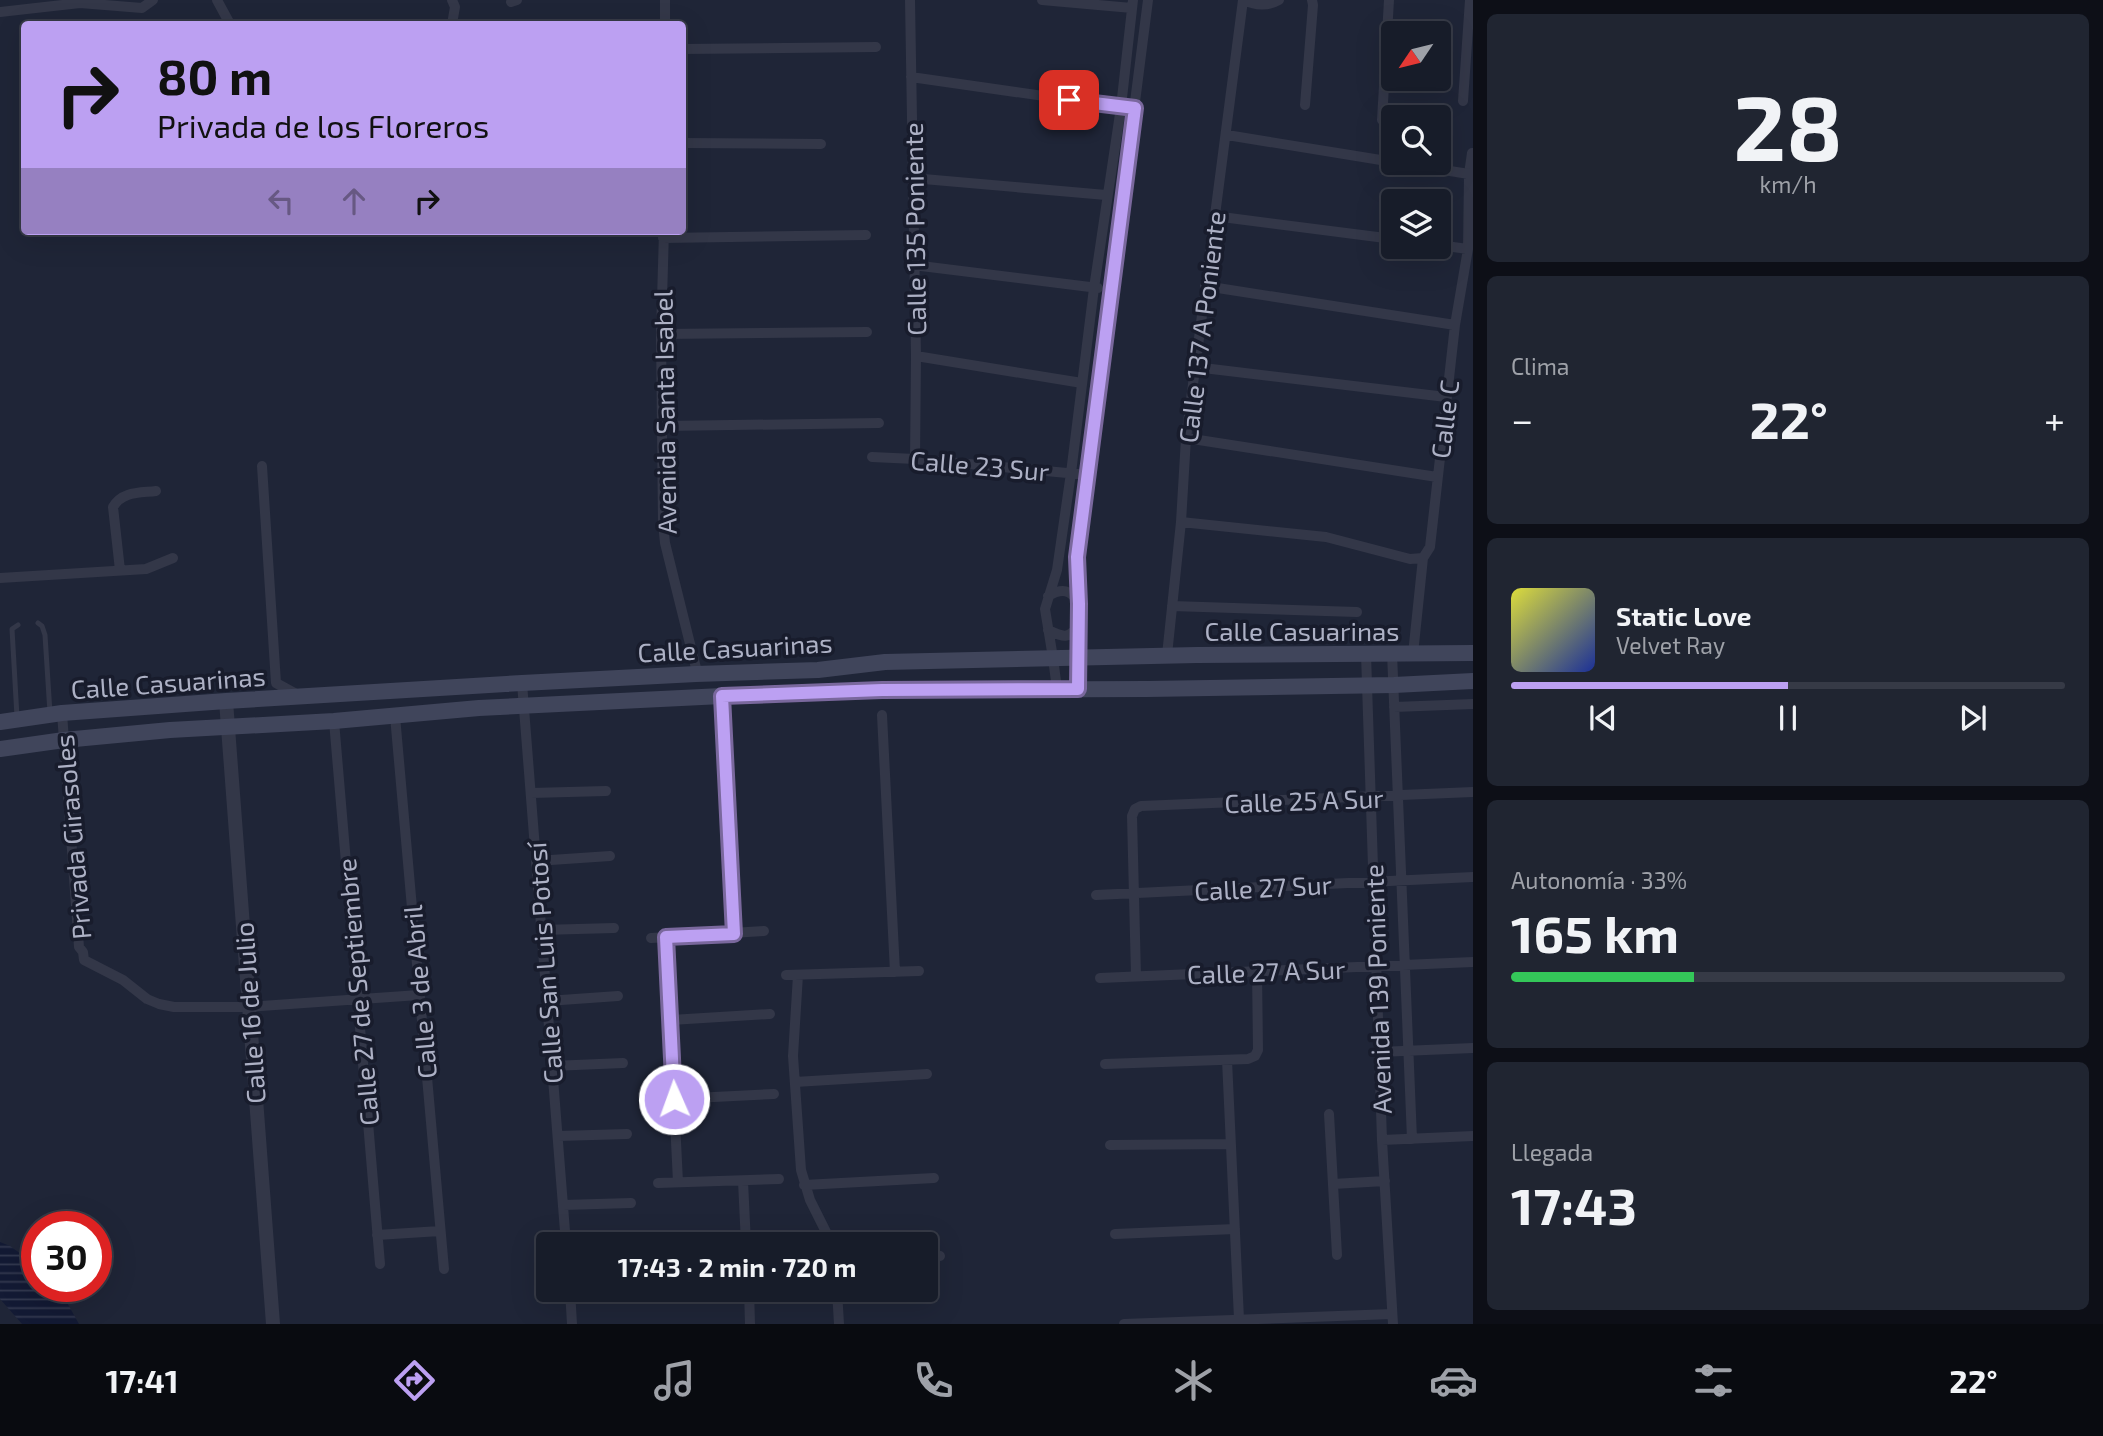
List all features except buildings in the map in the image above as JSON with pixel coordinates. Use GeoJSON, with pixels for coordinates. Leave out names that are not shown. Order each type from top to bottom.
{"type":"FeatureCollection","features":[{"type":"Feature","properties":{"kind":"main road","name":"Calle Casuarinas"},"geometry":{"type":"LineString","coordinates":[[0,722],[226,701],[522,682],[818,670],[885,662],[1167,655],[1473,653]]}},
{"type":"Feature","properties":{"kind":"main road","name":"Calle Casuarinas"},"geometry":{"type":"LineString","coordinates":[[0,749],[64,740],[479,708],[722,696],[882,690],[1394,685],[1473,681]]}},
{"type":"Feature","properties":{"kind":"street"},"geometry":{"type":"LineString","coordinates":[[0,12],[80,3],[142,8],[153,0]]}},
{"type":"Feature","properties":{"kind":"street"},"geometry":{"type":"LineString","coordinates":[[217,0],[228,21]]}},
{"type":"Feature","properties":{"kind":"street"},"geometry":{"type":"LineString","coordinates":[[452,0],[455,7],[453,21]]}},
{"type":"Feature","properties":{"kind":"street"},"geometry":{"type":"LineString","coordinates":[[665,0],[665,21]]}},
{"type":"Feature","properties":{"kind":"street","name":"Calle 135 Poniente"},"geometry":{"type":"LineString","coordinates":[[910,0],[916,355],[915,458]]}},
{"type":"Feature","properties":{"kind":"street"},"geometry":{"type":"LineString","coordinates":[[1042,0],[1133,4],[1071,473],[1056,570],[1045,609],[1057,689]]}},
{"type":"Feature","properties":{"kind":"street"},"geometry":{"type":"LineString","coordinates":[[1078,689],[1077,557],[1148,0]]}},
{"type":"Feature","properties":{"kind":"street"},"geometry":{"type":"LineString","coordinates":[[1243,0],[1258,5],[1273,4],[1279,0]]}},
{"type":"Feature","properties":{"kind":"street","name":"Calle 137 A Poniente"},"geometry":{"type":"LineString","coordinates":[[1167,655],[1181,522],[1186,438],[1243,0]]}},
{"type":"Feature","properties":{"kind":"street"},"geometry":{"type":"LineString","coordinates":[[1305,105],[1314,5],[1312,0]]}},
{"type":"Feature","properties":{"kind":"street"},"geometry":{"type":"LineString","coordinates":[[1383,105],[1389,0]]}},
{"type":"Feature","properties":{"kind":"street"},"geometry":{"type":"LineString","coordinates":[[1463,101],[1470,0]]}},
{"type":"Feature","properties":{"kind":"street"},"geometry":{"type":"LineString","coordinates":[[686,49],[876,47]]}},
{"type":"Feature","properties":{"kind":"street"},"geometry":{"type":"LineString","coordinates":[[911,77],[1135,108]]}},
{"type":"Feature","properties":{"kind":"street"},"geometry":{"type":"LineString","coordinates":[[1227,135],[1381,160]]}},
{"type":"Feature","properties":{"kind":"street"},"geometry":{"type":"LineString","coordinates":[[686,144],[821,144]]}},
{"type":"Feature","properties":{"kind":"street","name":"Calle C"},"geometry":{"type":"LineString","coordinates":[[1413,654],[1423,558],[1430,547],[1455,325],[1468,249],[1469,174],[1472,153]]}},
{"type":"Feature","properties":{"kind":"street"},"geometry":{"type":"LineString","coordinates":[[1451,171],[1469,174]]}},
{"type":"Feature","properties":{"kind":"street"},"geometry":{"type":"LineString","coordinates":[[912,178],[1107,195]]}},
{"type":"Feature","properties":{"kind":"street"},"geometry":{"type":"LineString","coordinates":[[1214,216],[1381,237]]}},
{"type":"Feature","properties":{"kind":"street"},"geometry":{"type":"LineString","coordinates":[[686,234],[866,235]]}},
{"type":"Feature","properties":{"kind":"street","name":"Avenida Santa Isabel"},"geometry":{"type":"LineString","coordinates":[[664,235],[661,334],[665,543],[696,674]]}},
{"type":"Feature","properties":{"kind":"street"},"geometry":{"type":"LineString","coordinates":[[1451,247],[1468,249]]}},
{"type":"Feature","properties":{"kind":"street"},"geometry":{"type":"LineString","coordinates":[[913,265],[1111,290]]}},
{"type":"Feature","properties":{"kind":"street"},"geometry":{"type":"LineString","coordinates":[[1205,286],[1455,325]]}},
{"type":"Feature","properties":{"kind":"street"},"geometry":{"type":"LineString","coordinates":[[661,334],[867,332]]}},
{"type":"Feature","properties":{"kind":"street"},"geometry":{"type":"LineString","coordinates":[[916,355],[1082,383]]}},
{"type":"Feature","properties":{"kind":"street"},"geometry":{"type":"LineString","coordinates":[[1195,367],[1446,397]]}},
{"type":"Feature","properties":{"kind":"street"},"geometry":{"type":"LineString","coordinates":[[664,426],[879,423]]}},
{"type":"Feature","properties":{"kind":"street"},"geometry":{"type":"LineString","coordinates":[[1186,438],[1437,477]]}},
{"type":"Feature","properties":{"kind":"street","name":"Calle 23 Sur"},"geometry":{"type":"LineString","coordinates":[[872,457],[915,458],[1088,474]]}},
{"type":"Feature","properties":{"kind":"street"},"geometry":{"type":"LineString","coordinates":[[262,466],[276,683],[303,698]]}},
{"type":"Feature","properties":{"kind":"street"},"geometry":{"type":"LineString","coordinates":[[120,570],[113,507],[118,499],[125,495],[156,491]]}},
{"type":"Feature","properties":{"kind":"street"},"geometry":{"type":"LineString","coordinates":[[1181,522],[1326,537],[1410,559],[1423,558]]}},
{"type":"Feature","properties":{"kind":"street"},"geometry":{"type":"LineString","coordinates":[[0,578],[146,569],[173,558]]}},
{"type":"Feature","properties":{"kind":"street"},"geometry":{"type":"LineString","coordinates":[[1048,596],[1063,590],[1074,595],[1079,604]]}},
{"type":"Feature","properties":{"kind":"street"},"geometry":{"type":"LineString","coordinates":[[1172,606],[1357,612]]}},
{"type":"Feature","properties":{"kind":"street"},"geometry":{"type":"LineString","coordinates":[[1048,630],[1068,636],[1079,625]]}},
{"type":"Feature","properties":{"kind":"street","name":"Avenida 139 Poniente"},"geometry":{"type":"LineString","coordinates":[[1392,653],[1412,1139]]}},
{"type":"Feature","properties":{"kind":"street","name":"Avenida 139 Poniente"},"geometry":{"type":"LineString","coordinates":[[1366,654],[1382,1140],[1393,1319]]}},
{"type":"Feature","properties":{"kind":"street","name":"Calle San Luis Potosí"},"geometry":{"type":"LineString","coordinates":[[522,682],[565,1232]]}},
{"type":"Feature","properties":{"kind":"street"},"geometry":{"type":"LineString","coordinates":[[722,696],[734,934]]}},
{"type":"Feature","properties":{"kind":"street","name":"Calle 16 de Julio"},"geometry":{"type":"LineString","coordinates":[[226,701],[273,1324]]}},
{"type":"Feature","properties":{"kind":"street"},"geometry":{"type":"LineString","coordinates":[[1394,707],[1473,704]]}},
{"type":"Feature","properties":{"kind":"street","name":"Privada Girasoles"},"geometry":{"type":"LineString","coordinates":[[56,715],[64,740],[79,947],[85,960],[123,980],[147,999],[159,1004],[174,1007],[248,1007]]}},
{"type":"Feature","properties":{"kind":"street"},"geometry":{"type":"LineString","coordinates":[[882,715],[895,972]]}},
{"type":"Feature","properties":{"kind":"street","name":"Calle 3 de Abril"},"geometry":{"type":"LineString","coordinates":[[395,716],[443,1269]]}},
{"type":"Feature","properties":{"kind":"street","name":"Calle 27 de Septiembre"},"geometry":{"type":"LineString","coordinates":[[334,721],[380,1264]]}},
{"type":"Feature","properties":{"kind":"street"},"geometry":{"type":"LineString","coordinates":[[531,793],[606,791]]}},
{"type":"Feature","properties":{"kind":"street","name":"Calle 25 A Sur"},"geometry":{"type":"LineString","coordinates":[[1134,893],[1132,816],[1135,809],[1141,806],[1473,792]]}},
{"type":"Feature","properties":{"kind":"street"},"geometry":{"type":"LineString","coordinates":[[536,861],[610,856]]}},
{"type":"Feature","properties":{"kind":"street","name":"Calle 27 Sur"},"geometry":{"type":"LineString","coordinates":[[1096,895],[1473,877]]}},
{"type":"Feature","properties":{"kind":"street"},"geometry":{"type":"LineString","coordinates":[[1134,893],[1136,976]]}},
{"type":"Feature","properties":{"kind":"street"},"geometry":{"type":"LineString","coordinates":[[541,930],[614,928]]}},
{"type":"Feature","properties":{"kind":"street"},"geometry":{"type":"LineString","coordinates":[[651,938],[764,931]]}},
{"type":"Feature","properties":{"kind":"street"},"geometry":{"type":"LineString","coordinates":[[666,937],[678,1182]]}},
{"type":"Feature","properties":{"kind":"street","name":"Calle 27 A Sur"},"geometry":{"type":"LineString","coordinates":[[1100,978],[1473,962]]}},
{"type":"Feature","properties":{"kind":"street"},"geometry":{"type":"LineString","coordinates":[[786,975],[919,971]]}},
{"type":"Feature","properties":{"kind":"street"},"geometry":{"type":"LineString","coordinates":[[1105,1064],[1248,1059],[1255,1056],[1258,1050],[1257,971]]}},
{"type":"Feature","properties":{"kind":"street"},"geometry":{"type":"LineString","coordinates":[[798,975],[793,1056],[801,1170],[810,1200],[826,1232]]}},
{"type":"Feature","properties":{"kind":"street"},"geometry":{"type":"LineString","coordinates":[[248,1007],[419,995]]}},
{"type":"Feature","properties":{"kind":"street"},"geometry":{"type":"LineString","coordinates":[[547,1001],[618,996]]}},
{"type":"Feature","properties":{"kind":"street"},"geometry":{"type":"LineString","coordinates":[[671,1020],[771,1014]]}},
{"type":"Feature","properties":{"kind":"street"},"geometry":{"type":"LineString","coordinates":[[1379,1052],[1473,1048]]}},
{"type":"Feature","properties":{"kind":"street"},"geometry":{"type":"LineString","coordinates":[[1227,1060],[1238,1319]]}},
{"type":"Feature","properties":{"kind":"street"},"geometry":{"type":"LineString","coordinates":[[552,1066],[623,1063]]}},
{"type":"Feature","properties":{"kind":"street"},"geometry":{"type":"LineString","coordinates":[[795,1082],[927,1074]]}},
{"type":"Feature","properties":{"kind":"street"},"geometry":{"type":"LineString","coordinates":[[674,1099],[774,1094]]}},
{"type":"Feature","properties":{"kind":"street"},"geometry":{"type":"LineString","coordinates":[[1329,1114],[1337,1255]]}},
{"type":"Feature","properties":{"kind":"street"},"geometry":{"type":"LineString","coordinates":[[558,1136],[627,1134]]}},
{"type":"Feature","properties":{"kind":"street"},"geometry":{"type":"LineString","coordinates":[[1382,1140],[1473,1136]]}},
{"type":"Feature","properties":{"kind":"street"},"geometry":{"type":"LineString","coordinates":[[1110,1145],[1231,1144]]}},
{"type":"Feature","properties":{"kind":"street"},"geometry":{"type":"LineString","coordinates":[[804,1185],[934,1178]]}},
{"type":"Feature","properties":{"kind":"street"},"geometry":{"type":"LineString","coordinates":[[658,1183],[779,1179]]}},
{"type":"Feature","properties":{"kind":"street"},"geometry":{"type":"LineString","coordinates":[[743,1181],[745,1232]]}},
{"type":"Feature","properties":{"kind":"street"},"geometry":{"type":"LineString","coordinates":[[1333,1184],[1385,1181]]}},
{"type":"Feature","properties":{"kind":"street"},"geometry":{"type":"LineString","coordinates":[[563,1205],[631,1203]]}},
{"type":"Feature","properties":{"kind":"street"},"geometry":{"type":"LineString","coordinates":[[1115,1234],[1235,1229]]}},
{"type":"Feature","properties":{"kind":"street"},"geometry":{"type":"LineString","coordinates":[[377,1235],[440,1231]]}},
{"type":"Feature","properties":{"kind":"street"},"geometry":{"type":"LineString","coordinates":[[571,1302],[572,1324]]}},
{"type":"Feature","properties":{"kind":"street"},"geometry":{"type":"LineString","coordinates":[[749,1302],[750,1324]]}},
{"type":"Feature","properties":{"kind":"street"},"geometry":{"type":"LineString","coordinates":[[838,1302],[839,1324]]}},
{"type":"Feature","properties":{"kind":"street"},"geometry":{"type":"LineString","coordinates":[[1124,1324],[1238,1319],[1393,1319]]}},
{"type":"Feature","properties":{"kind":"lane"},"geometry":{"type":"LineString","coordinates":[[38,623],[42,625],[45,635],[56,715]]}},
{"type":"Feature","properties":{"kind":"lane"},"geometry":{"type":"LineString","coordinates":[[17,720],[12,629],[18,625]]}},
{"type":"Feature","properties":{"kind":"water"},"geometry":{"type":"Polygon","coordinates":[[[0,1242],[21,1254],[21,1302],[67,1302],[79,1324],[22,1324],[0,1299],[0,1242]]]}},
{"type":"Feature","properties":{"kind":"route"},"geometry":{"type":"LineString","coordinates":[[674,1099],[666,937],[734,934],[722,696],[882,690],[1078,689],[1077,557],[1135,108],[1069,100]]}}]}
